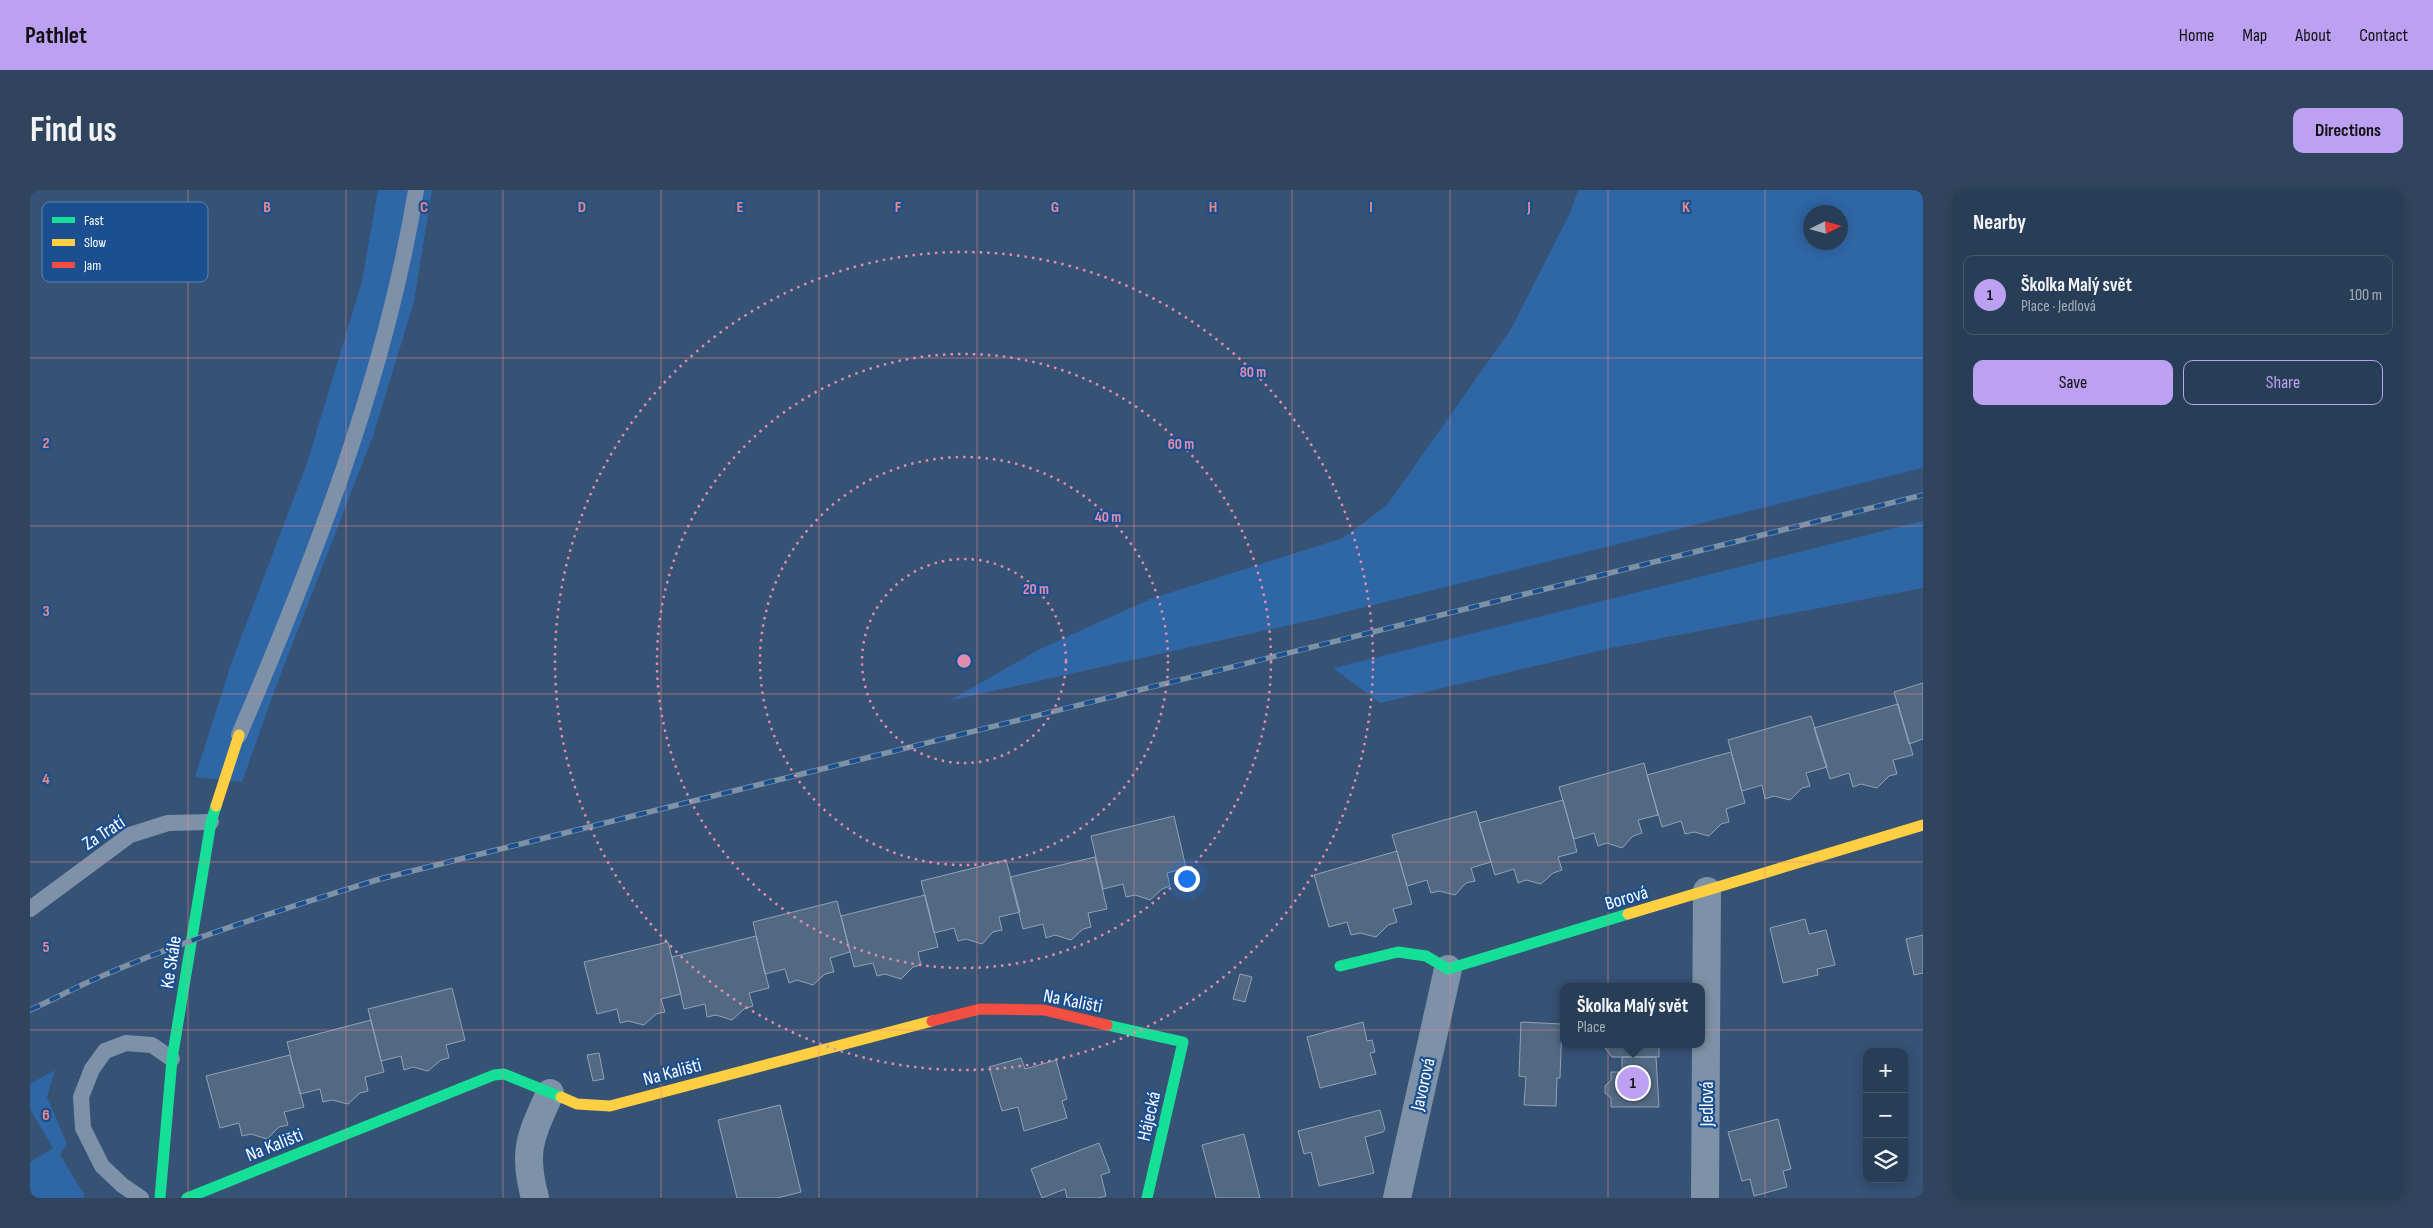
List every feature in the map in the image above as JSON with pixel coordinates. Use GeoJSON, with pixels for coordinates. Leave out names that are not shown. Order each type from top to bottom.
{"type":"FeatureCollection","features":[{"type":"Feature","properties":{"kind":"street","name":"Ke Skále"},"geometry":{"type":"LineString","coordinates":[[160,1198],[172,1059],[211,822],[239,735]]}},
{"type":"Feature","properties":{"kind":"street","name":"Borová"},"geometry":{"type":"LineString","coordinates":[[1448,969],[1923,825]]}},
{"type":"Feature","properties":{"kind":"street","name":"Jedlová"},"geometry":{"type":"LineString","coordinates":[[1705,1198],[1707,891]]}},
{"type":"Feature","properties":{"kind":"street"},"geometry":{"type":"LineString","coordinates":[[1340,966],[1398,952],[1426,956],[1448,969]]}},
{"type":"Feature","properties":{"kind":"street","name":"Javorová"},"geometry":{"type":"LineString","coordinates":[[1397,1198],[1448,969]]}},
{"type":"Feature","properties":{"kind":"street","name":"Na Kališti"},"geometry":{"type":"LineString","coordinates":[[187,1198],[494,1075],[504,1074],[577,1104],[610,1106],[825,1048],[980,1009],[1044,1010],[1183,1042]]}},
{"type":"Feature","properties":{"kind":"street","name":"Hájecká"},"geometry":{"type":"LineString","coordinates":[[1147,1198],[1183,1042]]}},
{"type":"Feature","properties":{"kind":"street"},"geometry":{"type":"LineString","coordinates":[[535,1198],[528,1172],[529,1145],[550,1092]]}},
{"type":"Feature","properties":{"kind":"lane"},"geometry":{"type":"LineString","coordinates":[[239,735],[284,631],[343,472],[377,361],[405,257],[416,190]]}},
{"type":"Feature","properties":{"kind":"lane","name":"Za Tratí"},"geometry":{"type":"LineString","coordinates":[[30,909],[130,835],[168,823],[211,822]]}},
{"type":"Feature","properties":{"kind":"lane"},"geometry":{"type":"LineString","coordinates":[[141,1198],[122,1185],[102,1166],[83,1128],[81,1097],[92,1069],[105,1051],[126,1043],[152,1045],[172,1059]]}},
{"type":"Feature","properties":{"kind":"shaded area"},"geometry":{"type":"Polygon","coordinates":[[[378,190],[432,190],[414,302],[373,436],[275,689],[242,782],[195,777],[232,661],[307,463],[362,281],[378,190]]]}},
{"type":"Feature","properties":{"kind":"shaded area"},"geometry":{"type":"Polygon","coordinates":[[[1578,190],[1923,190],[1923,468],[1321,618],[949,701],[1040,649],[1150,599],[1343,538],[1387,505],[1511,329],[1571,211],[1578,190]]]}},
{"type":"Feature","properties":{"kind":"shaded area"},"geometry":{"type":"Polygon","coordinates":[[[1923,521],[1923,588],[1611,648],[1380,703],[1333,668],[1923,521]]]}},
{"type":"Feature","properties":{"kind":"shaded area"},"geometry":{"type":"Polygon","coordinates":[[[55,1070],[47,1097],[67,1144],[60,1155],[84,1194],[84,1198],[30,1198],[30,1162],[53,1148],[30,1109],[30,1084],[55,1070]]]}},
{"type":"Feature","properties":{"kind":"building"},"geometry":{"type":"Polygon","coordinates":[[[1923,683],[1923,739],[1909,744],[1894,692],[1923,683]]]}},
{"type":"Feature","properties":{"kind":"building"},"geometry":{"type":"Polygon","coordinates":[[[1898,704],[1913,755],[1893,760],[1897,774],[1889,776],[1877,788],[1861,784],[1853,787],[1849,773],[1830,779],[1814,728],[1898,704]]]}},
{"type":"Feature","properties":{"kind":"building"},"geometry":{"type":"Polygon","coordinates":[[[1811,716],[1827,767],[1806,773],[1810,786],[1802,788],[1790,800],[1774,796],[1765,799],[1762,785],[1742,791],[1728,740],[1811,716]]]}},
{"type":"Feature","properties":{"kind":"building"},"geometry":{"type":"Polygon","coordinates":[[[1731,752],[1745,803],[1726,809],[1729,822],[1721,824],[1709,836],[1694,832],[1685,834],[1681,821],[1662,827],[1647,775],[1731,752]]]}},
{"type":"Feature","properties":{"kind":"building"},"geometry":{"type":"Polygon","coordinates":[[[1644,763],[1658,815],[1638,820],[1642,833],[1633,836],[1622,848],[1607,843],[1598,846],[1594,833],[1574,839],[1559,787],[1644,763]]]}},
{"type":"Feature","properties":{"kind":"building"},"geometry":{"type":"Polygon","coordinates":[[[1563,800],[1577,852],[1558,857],[1562,870],[1553,873],[1541,884],[1526,880],[1518,883],[1514,869],[1495,875],[1479,823],[1563,800]]]}},
{"type":"Feature","properties":{"kind":"building"},"geometry":{"type":"Polygon","coordinates":[[[1476,811],[1491,862],[1471,868],[1475,881],[1466,883],[1455,895],[1439,891],[1431,893],[1427,880],[1407,886],[1392,835],[1476,811]]]}},
{"type":"Feature","properties":{"kind":"building"},"geometry":{"type":"Polygon","coordinates":[[[1174,816],[1186,868],[1167,873],[1170,886],[1162,889],[1150,900],[1135,895],[1126,897],[1123,884],[1103,889],[1091,836],[1174,816]]]}},
{"type":"Feature","properties":{"kind":"building"},"geometry":{"type":"Polygon","coordinates":[[[1397,851],[1412,904],[1393,909],[1397,922],[1388,925],[1376,937],[1360,933],[1351,935],[1347,922],[1329,927],[1314,875],[1397,851]]]}},
{"type":"Feature","properties":{"kind":"building"},"geometry":{"type":"Polygon","coordinates":[[[1095,857],[1107,909],[1088,913],[1091,927],[1083,929],[1071,940],[1055,935],[1046,938],[1043,924],[1023,929],[1010,877],[1095,857]]]}},
{"type":"Feature","properties":{"kind":"building"},"geometry":{"type":"Polygon","coordinates":[[[1006,860],[1020,912],[999,917],[1002,930],[993,932],[982,944],[966,939],[958,941],[954,928],[934,933],[921,881],[1006,860]]]}},
{"type":"Feature","properties":{"kind":"building"},"geometry":{"type":"Polygon","coordinates":[[[925,895],[938,947],[918,952],[921,965],[913,967],[901,979],[885,974],[877,976],[873,963],[854,967],[841,916],[925,895]]]}},
{"type":"Feature","properties":{"kind":"building"},"geometry":{"type":"Polygon","coordinates":[[[837,901],[850,952],[830,958],[834,972],[825,974],[813,985],[797,980],[789,983],[785,969],[765,974],[753,922],[837,901]]]}},
{"type":"Feature","properties":{"kind":"building"},"geometry":{"type":"Polygon","coordinates":[[[1805,919],[1809,934],[1826,930],[1835,965],[1817,969],[1818,975],[1783,983],[1770,928],[1805,919]]]}},
{"type":"Feature","properties":{"kind":"building"},"geometry":{"type":"Polygon","coordinates":[[[1923,935],[1923,973],[1914,975],[1906,939],[1923,935]]]}},
{"type":"Feature","properties":{"kind":"building"},"geometry":{"type":"Polygon","coordinates":[[[756,936],[769,988],[749,993],[753,1006],[744,1009],[732,1020],[716,1015],[707,1017],[705,1004],[684,1009],[672,957],[756,936]]]}},
{"type":"Feature","properties":{"kind":"building"},"geometry":{"type":"Polygon","coordinates":[[[668,942],[681,994],[661,999],[665,1012],[656,1014],[644,1025],[628,1021],[620,1023],[617,1009],[597,1014],[584,962],[668,942]]]}},
{"type":"Feature","properties":{"kind":"building"},"geometry":{"type":"Polygon","coordinates":[[[1240,974],[1252,977],[1245,1002],[1233,999],[1240,974]]]}},
{"type":"Feature","properties":{"kind":"building"},"geometry":{"type":"Polygon","coordinates":[[[452,988],[465,1040],[446,1045],[449,1058],[441,1060],[428,1071],[413,1067],[404,1070],[401,1056],[381,1061],[368,1009],[452,988]]]}},
{"type":"Feature","properties":{"kind":"building"},"geometry":{"type":"Polygon","coordinates":[[[371,1020],[384,1072],[365,1077],[368,1091],[360,1093],[348,1104],[332,1100],[323,1102],[320,1089],[300,1094],[287,1042],[371,1020]]]}},
{"type":"Feature","properties":{"kind":"building"},"geometry":{"type":"Polygon","coordinates":[[[1363,1022],[1367,1041],[1372,1040],[1375,1052],[1370,1053],[1376,1074],[1320,1088],[1307,1037],[1363,1022]]]}},
{"type":"Feature","properties":{"kind":"building"},"geometry":{"type":"Polygon","coordinates":[[[1521,1022],[1560,1024],[1560,1078],[1557,1078],[1556,1106],[1524,1105],[1526,1077],[1519,1076],[1521,1022]]]}},
{"type":"Feature","properties":{"kind":"building"},"geometry":{"type":"Polygon","coordinates":[[[1605,1048],[1659,1048],[1659,1057],[1612,1057],[1605,1048]]]}},
{"type":"Feature","properties":{"kind":"building"},"geometry":{"type":"Polygon","coordinates":[[[599,1053],[604,1079],[593,1081],[587,1055],[599,1053]]]}},
{"type":"Feature","properties":{"kind":"building"},"geometry":{"type":"Polygon","coordinates":[[[290,1055],[304,1107],[284,1112],[288,1125],[279,1127],[267,1139],[251,1134],[242,1136],[239,1123],[220,1128],[206,1076],[290,1055]]]}},
{"type":"Feature","properties":{"kind":"building"},"geometry":{"type":"Polygon","coordinates":[[[1622,1057],[1656,1057],[1659,1107],[1611,1107],[1611,1098],[1605,1093],[1605,1086],[1611,1080],[1611,1072],[1622,1072],[1622,1057]]]}},
{"type":"Feature","properties":{"kind":"building"},"geometry":{"type":"Polygon","coordinates":[[[1021,1058],[1025,1069],[1056,1060],[1067,1099],[1062,1101],[1067,1118],[1024,1131],[1018,1107],[1002,1111],[989,1067],[1021,1058]]]}},
{"type":"Feature","properties":{"kind":"building"},"geometry":{"type":"Polygon","coordinates":[[[780,1105],[801,1192],[777,1198],[737,1198],[718,1120],[780,1105]]]}},
{"type":"Feature","properties":{"kind":"building"},"geometry":{"type":"Polygon","coordinates":[[[1380,1110],[1385,1129],[1383,1132],[1365,1137],[1374,1173],[1319,1186],[1311,1152],[1304,1154],[1298,1131],[1380,1110]]]}},
{"type":"Feature","properties":{"kind":"building"},"geometry":{"type":"Polygon","coordinates":[[[1778,1119],[1791,1169],[1783,1171],[1787,1187],[1754,1196],[1750,1179],[1742,1181],[1728,1132],[1778,1119]]]}},
{"type":"Feature","properties":{"kind":"building"},"geometry":{"type":"Polygon","coordinates":[[[1244,1134],[1260,1198],[1216,1198],[1202,1145],[1244,1134]]]}},
{"type":"Feature","properties":{"kind":"building"},"geometry":{"type":"Polygon","coordinates":[[[1099,1143],[1110,1172],[1101,1175],[1106,1196],[1098,1198],[1067,1198],[1065,1189],[1042,1198],[1031,1169],[1099,1143]]]}},
{"type":"Feature","properties":{"kind":"railway"},"geometry":{"type":"LineString","coordinates":[[30,1010],[93,980],[170,948],[380,879],[1923,495]]}},
{"type":"Feature","properties":{"kind":"traffic: fast"},"geometry":{"type":"LineString","coordinates":[[160,1198],[172,1059],[211,822],[216,806]]}},
{"type":"Feature","properties":{"kind":"traffic: fast"},"geometry":{"type":"LineString","coordinates":[[1340,966],[1398,952],[1426,956],[1448,969],[1628,914]]}},
{"type":"Feature","properties":{"kind":"traffic: fast"},"geometry":{"type":"LineString","coordinates":[[1107,1025],[1183,1042],[1147,1198]]}},
{"type":"Feature","properties":{"kind":"traffic: fast"},"geometry":{"type":"LineString","coordinates":[[187,1198],[494,1075],[504,1074],[561,1097]]}},
{"type":"Feature","properties":{"kind":"traffic: slow"},"geometry":{"type":"LineString","coordinates":[[216,806],[239,735]]}},
{"type":"Feature","properties":{"kind":"traffic: slow"},"geometry":{"type":"LineString","coordinates":[[1628,914],[1923,825]]}},
{"type":"Feature","properties":{"kind":"traffic: slow"},"geometry":{"type":"LineString","coordinates":[[561,1097],[577,1104],[610,1106],[932,1021]]}},
{"type":"Feature","properties":{"kind":"traffic: jam"},"geometry":{"type":"LineString","coordinates":[[932,1021],[980,1009],[1044,1010],[1107,1025]]}},
{"type":"Feature","properties":{"kind":"place","name":"Školka Malý svět"},"geometry":{"type":"Point","coordinates":[1633,1083]}}]}
